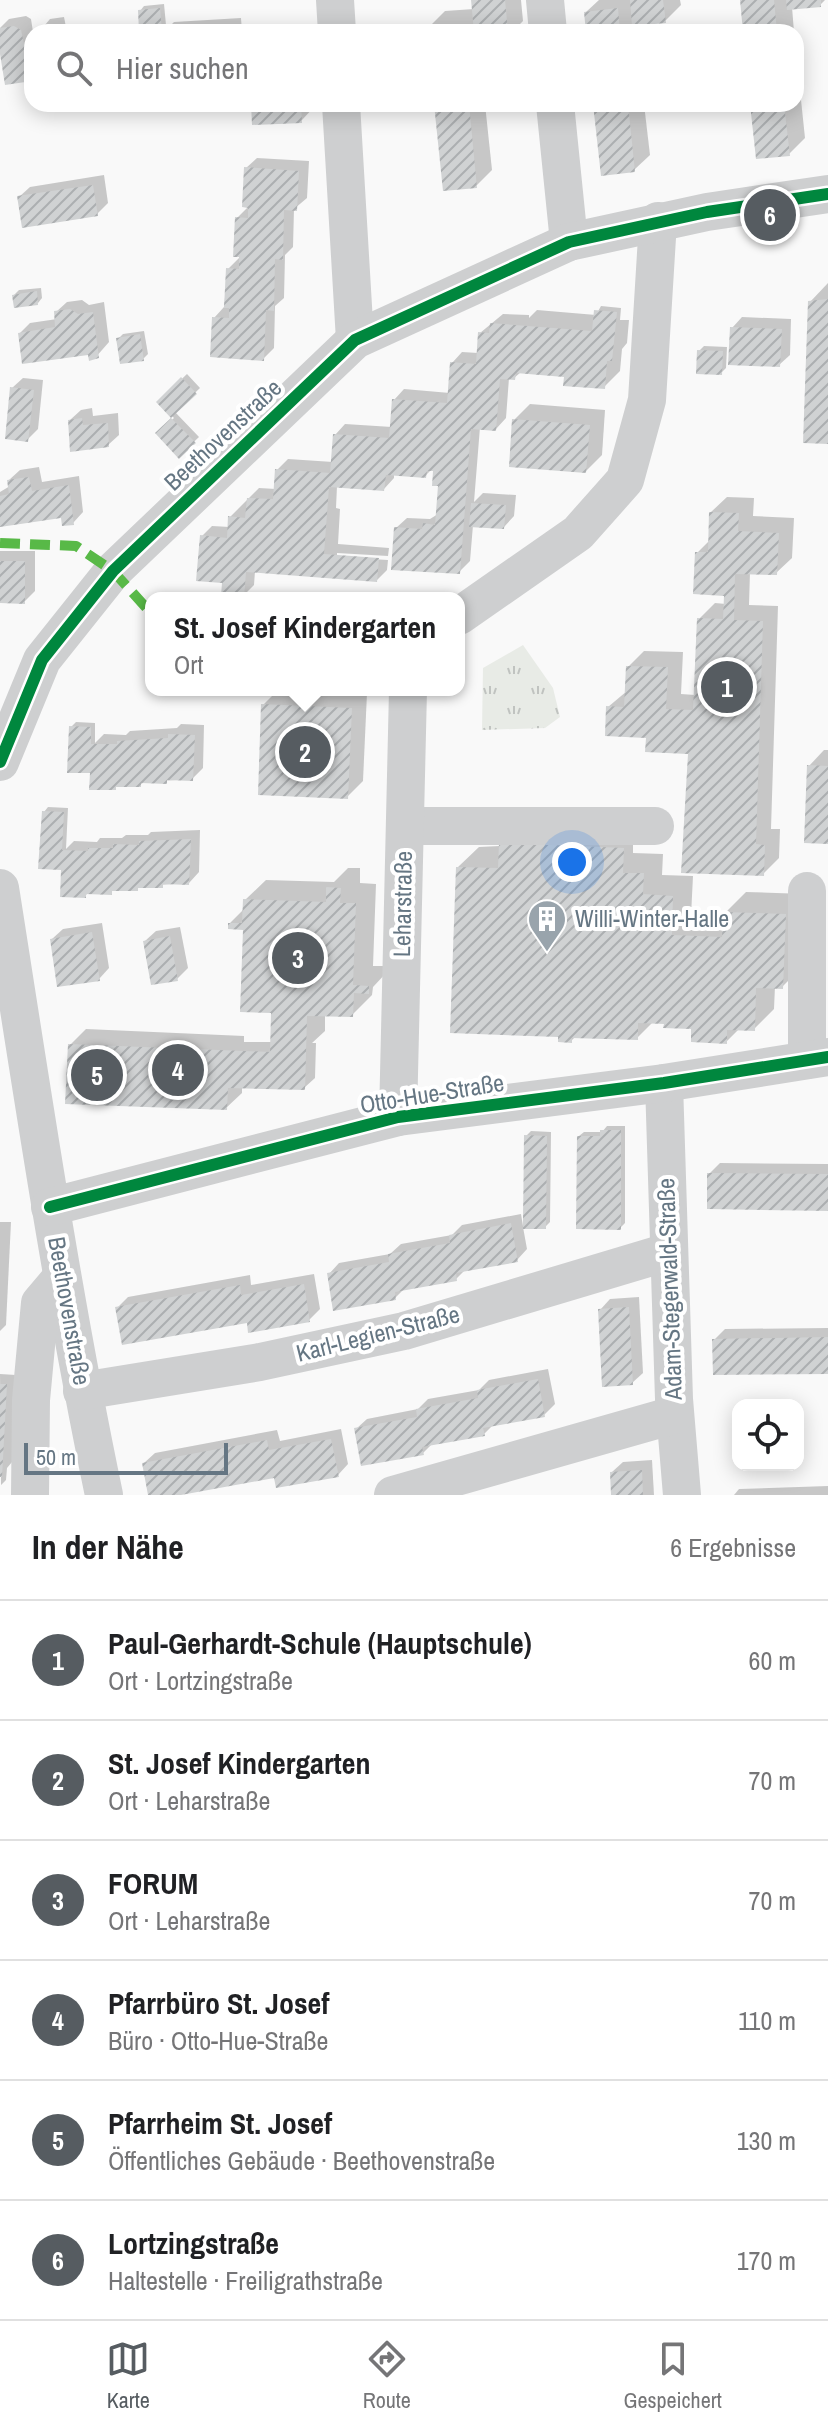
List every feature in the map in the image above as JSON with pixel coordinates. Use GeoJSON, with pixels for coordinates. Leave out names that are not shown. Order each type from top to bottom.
{"type":"FeatureCollection","features":[{"type":"Feature","properties":{"kind":"street"},"geometry":{"type":"LineString","coordinates":[[335,0],[336,24]]}},
{"type":"Feature","properties":{"kind":"street"},"geometry":{"type":"LineString","coordinates":[[545,0],[547,24]]}},
{"type":"Feature","properties":{"kind":"street"},"geometry":{"type":"LineString","coordinates":[[341,112],[355,340]]}},
{"type":"Feature","properties":{"kind":"street"},"geometry":{"type":"LineString","coordinates":[[556,112],[569,242]]}},
{"type":"Feature","properties":{"kind":"street","name":"Beethovenstraße"},"geometry":{"type":"LineString","coordinates":[[0,762],[42,660],[113,571],[355,340],[569,242],[658,221],[828,194]]}},
{"type":"Feature","properties":{"kind":"street"},"geometry":{"type":"LineString","coordinates":[[465,612],[578,533],[625,480],[647,400],[658,221]]}},
{"type":"Feature","properties":{"kind":"street","name":"Leharstraße"},"geometry":{"type":"LineString","coordinates":[[398,1117],[408,696]]}},
{"type":"Feature","properties":{"kind":"street"},"geometry":{"type":"LineString","coordinates":[[405,826],[655,826]]}},
{"type":"Feature","properties":{"kind":"street","name":"Beethovenstraße"},"geometry":{"type":"LineString","coordinates":[[0,888],[50,1207],[82,1391],[104,1495]]}},
{"type":"Feature","properties":{"kind":"street"},"geometry":{"type":"LineString","coordinates":[[807,891],[817,1058]]}},
{"type":"Feature","properties":{"kind":"street","name":"Otto-Hue-Straße"},"geometry":{"type":"LineString","coordinates":[[50,1207],[398,1117],[664,1083],[817,1058]]}},
{"type":"Feature","properties":{"kind":"street","name":"Adam-Stegerwald-Straße"},"geometry":{"type":"LineString","coordinates":[[664,1083],[674,1415],[682,1495]]}},
{"type":"Feature","properties":{"kind":"street","name":"Karl-Legien-Straße"},"geometry":{"type":"LineString","coordinates":[[82,1391],[260,1362],[404,1331],[668,1252]]}},
{"type":"Feature","properties":{"kind":"street"},"geometry":{"type":"LineString","coordinates":[[30,1495],[31,1400],[40,1303],[62,1277]]}},
{"type":"Feature","properties":{"kind":"street"},"geometry":{"type":"LineString","coordinates":[[393,1495],[674,1415]]}},
{"type":"Feature","properties":{"kind":"green space"},"geometry":{"type":"Polygon","coordinates":[[[523,645],[553,688],[560,717],[545,728],[482,730],[483,668],[523,645]]]}},
{"type":"Feature","properties":{"kind":"building"},"geometry":{"type":"Polygon","coordinates":[[[471,0],[505,0],[507,24],[473,24],[471,0]]]}},
{"type":"Feature","properties":{"kind":"building"},"geometry":{"type":"Polygon","coordinates":[[[630,0],[663,0],[666,23],[632,24],[630,0]]]}},
{"type":"Feature","properties":{"kind":"building"},"geometry":{"type":"Polygon","coordinates":[[[740,0],[774,0],[776,24],[742,24],[740,0]]]}},
{"type":"Feature","properties":{"kind":"building"},"geometry":{"type":"Polygon","coordinates":[[[786,0],[821,0],[821,7],[787,10],[786,0]]]}},
{"type":"Feature","properties":{"kind":"building"},"geometry":{"type":"Polygon","coordinates":[[[160,8],[161,24],[139,24],[138,10],[160,8]]]}},
{"type":"Feature","properties":{"kind":"building"},"geometry":{"type":"Polygon","coordinates":[[[618,8],[619,24],[585,24],[584,12],[618,8]]]}},
{"type":"Feature","properties":{"kind":"building"},"geometry":{"type":"Polygon","coordinates":[[[14,26],[21,30],[24,82],[5,85],[0,28],[14,26]]]}},
{"type":"Feature","properties":{"kind":"building"},"geometry":{"type":"Polygon","coordinates":[[[251,112],[301,112],[302,123],[252,125],[251,112]]]}},
{"type":"Feature","properties":{"kind":"building"},"geometry":{"type":"Polygon","coordinates":[[[435,112],[470,112],[477,188],[443,191],[435,112]]]}},
{"type":"Feature","properties":{"kind":"building"},"geometry":{"type":"Polygon","coordinates":[[[594,112],[629,112],[635,172],[601,176],[594,112]]]}},
{"type":"Feature","properties":{"kind":"building"},"geometry":{"type":"Polygon","coordinates":[[[751,112],[785,112],[790,156],[756,159],[751,112]]]}},
{"type":"Feature","properties":{"kind":"building"},"geometry":{"type":"Polygon","coordinates":[[[244,167],[299,171],[297,211],[284,210],[283,260],[275,259],[274,311],[266,310],[264,361],[210,357],[212,317],[229,318],[229,308],[224,308],[226,268],[239,269],[239,257],[233,257],[235,217],[248,218],[248,208],[242,207],[244,167]]]}},
{"type":"Feature","properties":{"kind":"building"},"geometry":{"type":"Polygon","coordinates":[[[93,185],[98,216],[22,228],[17,196],[93,185]]]}},
{"type":"Feature","properties":{"kind":"building"},"geometry":{"type":"Polygon","coordinates":[[[37,291],[38,305],[14,308],[12,295],[37,291]]]}},
{"type":"Feature","properties":{"kind":"building"},"geometry":{"type":"Polygon","coordinates":[[[828,299],[828,444],[803,443],[808,301],[828,299]]]}},
{"type":"Feature","properties":{"kind":"building"},"geometry":{"type":"Polygon","coordinates":[[[70,309],[78,314],[93,312],[99,358],[89,361],[88,355],[22,364],[18,333],[55,327],[54,311],[70,309]]]}},
{"type":"Feature","properties":{"kind":"building"},"geometry":{"type":"Polygon","coordinates":[[[594,310],[617,312],[612,361],[607,361],[605,389],[563,386],[564,377],[516,373],[515,380],[500,379],[496,431],[471,429],[460,574],[391,570],[394,527],[422,529],[423,523],[435,525],[438,486],[432,486],[433,471],[427,471],[426,478],[386,475],[384,491],[329,487],[324,554],[379,558],[377,582],[246,572],[244,592],[221,592],[222,583],[196,581],[200,535],[227,538],[228,516],[245,518],[247,498],[273,499],[275,469],[330,473],[333,434],[389,438],[392,399],[447,403],[450,362],[476,364],[478,332],[489,333],[490,323],[592,331],[594,310]]]}},
{"type":"Feature","properties":{"kind":"building"},"geometry":{"type":"Polygon","coordinates":[[[730,327],[782,329],[780,367],[728,365],[730,327]]]}},
{"type":"Feature","properties":{"kind":"building"},"geometry":{"type":"Polygon","coordinates":[[[140,334],[144,361],[120,364],[116,338],[140,334]]]}},
{"type":"Feature","properties":{"kind":"building"},"geometry":{"type":"Polygon","coordinates":[[[697,350],[723,351],[722,375],[696,374],[697,350]]]}},
{"type":"Feature","properties":{"kind":"building"},"geometry":{"type":"Polygon","coordinates":[[[181,377],[197,394],[171,418],[156,402],[181,377]]]}},
{"type":"Feature","properties":{"kind":"building"},"geometry":{"type":"Polygon","coordinates":[[[10,387],[34,390],[28,442],[5,439],[10,387]]]}},
{"type":"Feature","properties":{"kind":"building"},"geometry":{"type":"Polygon","coordinates":[[[82,418],[83,425],[108,423],[109,447],[70,452],[68,420],[82,418]]]}},
{"type":"Feature","properties":{"kind":"building"},"geometry":{"type":"Polygon","coordinates":[[[171,418],[196,443],[179,459],[155,433],[171,418]]]}},
{"type":"Feature","properties":{"kind":"building"},"geometry":{"type":"Polygon","coordinates":[[[512,419],[590,425],[586,473],[509,467],[512,419]]]}},
{"type":"Feature","properties":{"kind":"building"},"geometry":{"type":"Polygon","coordinates":[[[29,477],[32,491],[69,485],[74,525],[62,526],[61,518],[0,527],[0,496],[9,494],[7,480],[29,477]]]}},
{"type":"Feature","properties":{"kind":"building"},"geometry":{"type":"Polygon","coordinates":[[[471,503],[506,505],[504,529],[469,527],[471,503]]]}},
{"type":"Feature","properties":{"kind":"building"},"geometry":{"type":"Polygon","coordinates":[[[709,512],[739,513],[738,531],[779,533],[777,575],[735,574],[734,620],[763,621],[756,844],[765,845],[764,876],[681,873],[688,754],[645,752],[646,738],[605,736],[606,706],[624,707],[626,666],[668,667],[666,709],[693,710],[697,618],[723,619],[724,596],[693,594],[695,552],[708,552],[709,512]]]}},
{"type":"Feature","properties":{"kind":"building"},"geometry":{"type":"Polygon","coordinates":[[[0,561],[25,561],[25,604],[0,603],[0,561]]]}},
{"type":"Feature","properties":{"kind":"building"},"geometry":{"type":"Polygon","coordinates":[[[261,704],[352,708],[348,799],[258,795],[261,704]]]}},
{"type":"Feature","properties":{"kind":"building"},"geometry":{"type":"Polygon","coordinates":[[[69,726],[91,727],[91,744],[168,738],[168,734],[195,735],[193,781],[167,780],[167,784],[141,783],[141,787],[89,790],[90,773],[67,773],[69,726]]]}},
{"type":"Feature","properties":{"kind":"building"},"geometry":{"type":"Polygon","coordinates":[[[807,765],[828,766],[828,844],[804,843],[807,765]]]}},
{"type":"Feature","properties":{"kind":"building"},"geometry":{"type":"Polygon","coordinates":[[[42,811],[64,812],[62,850],[88,851],[88,848],[113,848],[113,844],[139,845],[139,841],[191,839],[189,885],[163,884],[163,888],[112,891],[112,895],[86,894],[86,898],[60,897],[61,870],[38,869],[42,811]]]}},
{"type":"Feature","properties":{"kind":"building","name":"Willi-Winter-Halle"},"geometry":{"type":"Polygon","coordinates":[[[499,843],[624,848],[623,873],[644,873],[643,894],[673,896],[672,935],[722,937],[723,912],[786,914],[783,989],[756,988],[755,1031],[727,1030],[727,1044],[691,1042],[691,1029],[663,1028],[664,1024],[638,1023],[638,1040],[572,1038],[572,1043],[558,1042],[558,1037],[450,1033],[456,867],[498,868],[499,843]]]}},
{"type":"Feature","properties":{"kind":"building"},"geometry":{"type":"Polygon","coordinates":[[[326,887],[341,888],[340,903],[356,903],[353,985],[369,986],[369,994],[354,993],[353,1017],[307,1016],[305,1090],[228,1088],[227,1110],[65,1104],[68,1044],[270,1052],[271,1013],[240,1012],[243,930],[228,929],[228,923],[242,923],[243,899],[326,902],[326,887]]]}},
{"type":"Feature","properties":{"kind":"building"},"geometry":{"type":"Polygon","coordinates":[[[92,932],[100,981],[57,987],[50,939],[92,932]]]}},
{"type":"Feature","properties":{"kind":"building"},"geometry":{"type":"Polygon","coordinates":[[[170,936],[178,981],[151,985],[143,941],[170,936]]]}},
{"type":"Feature","properties":{"kind":"building"},"geometry":{"type":"Polygon","coordinates":[[[600,1130],[621,1130],[621,1230],[576,1229],[577,1136],[600,1136],[600,1130]]]}},
{"type":"Feature","properties":{"kind":"building"},"geometry":{"type":"Polygon","coordinates":[[[524,1135],[547,1136],[546,1229],[523,1229],[524,1135]]]}},
{"type":"Feature","properties":{"kind":"building"},"geometry":{"type":"Polygon","coordinates":[[[707,1173],[828,1174],[828,1211],[707,1209],[707,1173]]]}},
{"type":"Feature","properties":{"kind":"building"},"geometry":{"type":"Polygon","coordinates":[[[511,1223],[518,1262],[456,1273],[457,1281],[395,1292],[396,1300],[333,1311],[327,1273],[389,1262],[388,1254],[450,1243],[449,1235],[511,1223]]]}},
{"type":"Feature","properties":{"kind":"building"},"geometry":{"type":"Polygon","coordinates":[[[304,1284],[310,1322],[248,1333],[247,1323],[122,1345],[115,1307],[240,1285],[241,1295],[304,1284]]]}},
{"type":"Feature","properties":{"kind":"building"},"geometry":{"type":"Polygon","coordinates":[[[629,1307],[633,1385],[602,1387],[598,1309],[629,1307]]]}},
{"type":"Feature","properties":{"kind":"building"},"geometry":{"type":"Polygon","coordinates":[[[828,1337],[828,1374],[713,1375],[712,1339],[828,1337]]]}},
{"type":"Feature","properties":{"kind":"building"},"geometry":{"type":"Polygon","coordinates":[[[538,1379],[545,1417],[483,1428],[485,1436],[422,1447],[424,1455],[361,1466],[354,1428],[417,1417],[416,1409],[478,1398],[477,1390],[538,1379]]]}},
{"type":"Feature","properties":{"kind":"building"},"geometry":{"type":"Polygon","coordinates":[[[0,1384],[7,1384],[2,1477],[0,1477],[0,1384]]]}},
{"type":"Feature","properties":{"kind":"building"},"geometry":{"type":"Polygon","coordinates":[[[331,1439],[339,1477],[276,1488],[274,1478],[181,1495],[148,1495],[142,1463],[267,1440],[269,1450],[331,1439]]]}},
{"type":"Feature","properties":{"kind":"building"},"geometry":{"type":"Polygon","coordinates":[[[642,1470],[643,1495],[611,1495],[610,1472],[642,1470]]]}},
{"type":"Feature","properties":{"kind":"marked path"},"geometry":{"type":"LineString","coordinates":[[0,543],[76,546],[113,571],[145,606]]}},
{"type":"Feature","properties":{"kind":"cycle path"},"geometry":{"type":"LineString","coordinates":[[0,762],[42,660],[113,571],[355,340],[569,242],[707,212],[828,194]]}},
{"type":"Feature","properties":{"kind":"cycle path"},"geometry":{"type":"LineString","coordinates":[[50,1207],[398,1117],[664,1083],[828,1057]]}},
{"type":"Feature","properties":{"kind":"place","name":"Lortzingstraße"},"geometry":{"type":"Point","coordinates":[770,215]}},
{"type":"Feature","properties":{"kind":"place","name":"Paul-Gerhardt-Schule (Hauptschule)"},"geometry":{"type":"Point","coordinates":[727,687]}},
{"type":"Feature","properties":{"kind":"place","name":"St. Josef Kindergarten"},"geometry":{"type":"Point","coordinates":[305,752]}},
{"type":"Feature","properties":{"kind":"place","name":"Willi-Winter-Halle"},"geometry":{"type":"Point","coordinates":[547,953]}},
{"type":"Feature","properties":{"kind":"place","name":"FORUM"},"geometry":{"type":"Point","coordinates":[298,958]}},
{"type":"Feature","properties":{"kind":"place","name":"Pfarrbüro St. Josef"},"geometry":{"type":"Point","coordinates":[178,1070]}},
{"type":"Feature","properties":{"kind":"place","name":"Pfarrheim St. Josef"},"geometry":{"type":"Point","coordinates":[97,1075]}}]}
